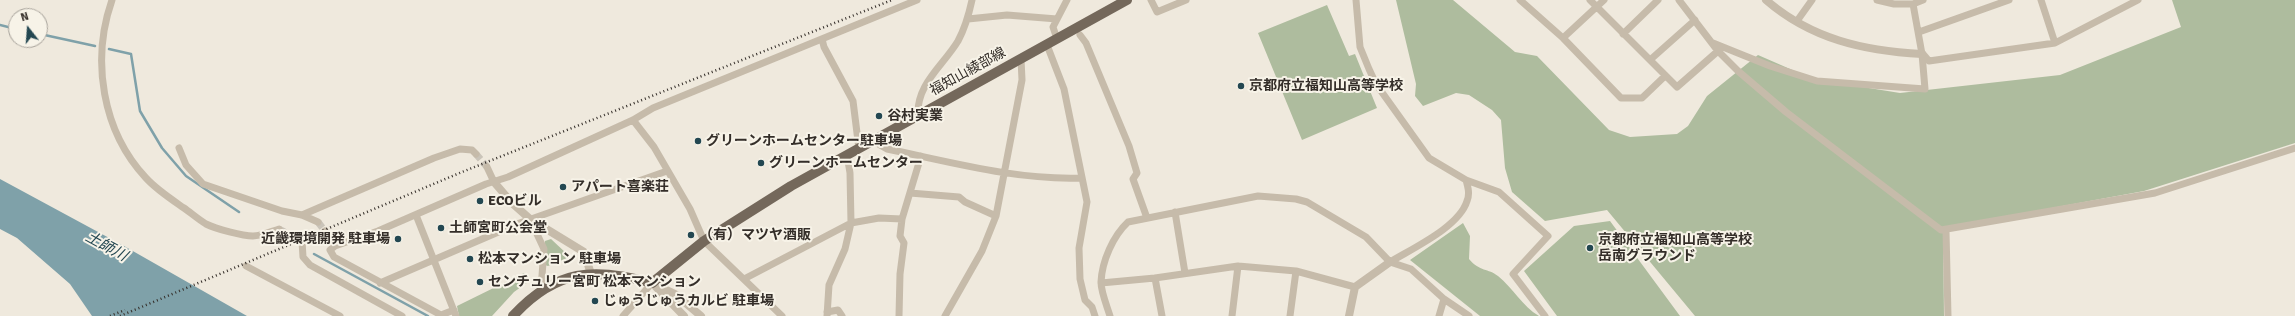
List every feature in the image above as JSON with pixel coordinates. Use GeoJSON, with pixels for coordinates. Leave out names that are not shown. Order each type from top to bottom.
{"type":"FeatureCollection","features":[{"type":"Feature","properties":{"kind":"main road","name":"福知山綾部線"},"geometry":{"type":"LineString","coordinates":[[652,283],[704,241],[791,186],[1127,0]]}},
{"type":"Feature","properties":{"kind":"main road"},"geometry":{"type":"LineString","coordinates":[[513,316],[541,289],[574,276],[591,274],[630,277],[652,283]]}},
{"type":"Feature","properties":{"kind":"street"},"geometry":{"type":"LineString","coordinates":[[112,0],[105,21],[102,73],[106,101],[115,128],[127,153],[147,178],[172,200],[207,224],[254,236],[279,229]]}},
{"type":"Feature","properties":{"kind":"street"},"geometry":{"type":"LineString","coordinates":[[416,215],[455,313],[441,316],[334,257],[330,250],[335,246],[416,215],[565,152],[633,120],[653,108],[917,0]]}},
{"type":"Feature","properties":{"kind":"street"},"geometry":{"type":"LineString","coordinates":[[918,116],[917,103],[925,84],[940,67],[958,40],[968,19],[972,0]]}},
{"type":"Feature","properties":{"kind":"street"},"geometry":{"type":"LineString","coordinates":[[1057,39],[1053,27],[1067,0]]}},
{"type":"Feature","properties":{"kind":"street"},"geometry":{"type":"LineString","coordinates":[[1151,0],[1157,12],[1186,0]]}},
{"type":"Feature","properties":{"kind":"street"},"geometry":{"type":"LineString","coordinates":[[1356,0],[1360,47],[1376,84],[1429,158],[1466,180],[1499,192],[1548,236],[1513,274],[1545,316]]}},
{"type":"Feature","properties":{"kind":"street"},"geometry":{"type":"LineString","coordinates":[[1520,0],[1563,38],[1622,98],[1642,98],[1665,76]]}},
{"type":"Feature","properties":{"kind":"street"},"geometry":{"type":"LineString","coordinates":[[1590,0],[1677,87],[1718,51]]}},
{"type":"Feature","properties":{"kind":"street"},"geometry":{"type":"LineString","coordinates":[[1563,38],[1604,0]]}},
{"type":"Feature","properties":{"kind":"street"},"geometry":{"type":"LineString","coordinates":[[1623,34],[1658,0]]}},
{"type":"Feature","properties":{"kind":"street"},"geometry":{"type":"LineString","coordinates":[[1679,0],[1718,51],[1786,112],[1941,230],[1946,231],[1964,225],[2155,193],[2295,148]]}},
{"type":"Feature","properties":{"kind":"street"},"geometry":{"type":"LineString","coordinates":[[1766,0],[1780,12],[1814,31],[1861,48],[1922,54],[1928,61],[2055,43],[2138,0]]}},
{"type":"Feature","properties":{"kind":"street"},"geometry":{"type":"LineString","coordinates":[[1797,21],[1812,0]]}},
{"type":"Feature","properties":{"kind":"street"},"geometry":{"type":"LineString","coordinates":[[1880,0],[1894,4],[1913,4],[1923,0]]}},
{"type":"Feature","properties":{"kind":"street"},"geometry":{"type":"LineString","coordinates":[[1919,32],[2009,0]]}},
{"type":"Feature","properties":{"kind":"street"},"geometry":{"type":"LineString","coordinates":[[2040,0],[2055,43]]}},
{"type":"Feature","properties":{"kind":"street"},"geometry":{"type":"LineString","coordinates":[[1712,43],[1770,66],[1816,81],[1924,89],[1922,54],[1913,4]]}},
{"type":"Feature","properties":{"kind":"street"},"geometry":{"type":"LineString","coordinates":[[968,19],[1006,15],[1057,19]]}},
{"type":"Feature","properties":{"kind":"street"},"geometry":{"type":"LineString","coordinates":[[1650,60],[1695,20]]}},
{"type":"Feature","properties":{"kind":"street"},"geometry":{"type":"LineString","coordinates":[[1080,35],[1086,43],[1129,146],[1137,173],[1133,179],[1147,218]]}},
{"type":"Feature","properties":{"kind":"street"},"geometry":{"type":"LineString","coordinates":[[822,39],[824,47],[853,101],[858,149]]}},
{"type":"Feature","properties":{"kind":"street"},"geometry":{"type":"LineString","coordinates":[[1047,45],[1064,89],[1080,178],[1087,202],[1079,248],[1080,280],[1085,300],[1092,307],[1096,316]]}},
{"type":"Feature","properties":{"kind":"street"},"geometry":{"type":"LineString","coordinates":[[945,316],[982,251],[996,216],[1022,80],[1021,59]]}},
{"type":"Feature","properties":{"kind":"street"},"geometry":{"type":"LineString","coordinates":[[633,120],[654,147],[667,172],[690,209],[704,241],[782,316]]}},
{"type":"Feature","properties":{"kind":"street"},"geometry":{"type":"LineString","coordinates":[[877,138],[880,145],[887,149],[1004,173],[1032,177],[1080,178]]}},
{"type":"Feature","properties":{"kind":"street"},"geometry":{"type":"LineString","coordinates":[[179,148],[186,165],[203,184],[282,211],[302,215],[318,222]]}},
{"type":"Feature","properties":{"kind":"street"},"geometry":{"type":"LineString","coordinates":[[302,215],[434,158],[460,149],[472,150],[476,154]]}},
{"type":"Feature","properties":{"kind":"street"},"geometry":{"type":"LineString","coordinates":[[842,316],[838,310],[827,314],[829,285],[845,249],[851,223],[850,173],[847,155]]}},
{"type":"Feature","properties":{"kind":"street"},"geometry":{"type":"LineString","coordinates":[[899,316],[900,274],[904,243],[900,236],[902,219],[921,156]]}},
{"type":"Feature","properties":{"kind":"street"},"geometry":{"type":"LineString","coordinates":[[487,167],[494,182],[512,203],[530,219],[584,252],[591,274]]}},
{"type":"Feature","properties":{"kind":"street"},"geometry":{"type":"LineString","coordinates":[[380,283],[434,262],[530,219],[667,172]]}},
{"type":"Feature","properties":{"kind":"street"},"geometry":{"type":"LineString","coordinates":[[1349,316],[1355,287],[1390,262],[1447,227],[1459,214],[1467,202],[1469,192],[1466,180]]}},
{"type":"Feature","properties":{"kind":"street"},"geometry":{"type":"LineString","coordinates":[[910,193],[959,197],[965,202],[996,216]]}},
{"type":"Feature","properties":{"kind":"street"},"geometry":{"type":"LineString","coordinates":[[1110,316],[1101,283],[1104,267],[1117,232],[1128,222],[1258,196],[1296,198],[1307,202],[1366,237],[1390,262],[1411,269],[1444,299],[1469,316]]}},
{"type":"Feature","properties":{"kind":"street"},"geometry":{"type":"LineString","coordinates":[[1175,212],[1184,273]]}},
{"type":"Feature","properties":{"kind":"street"},"geometry":{"type":"LineString","coordinates":[[744,279],[851,223],[879,218],[902,219]]}},
{"type":"Feature","properties":{"kind":"street"},"geometry":{"type":"LineString","coordinates":[[530,219],[544,249],[541,289]]}},
{"type":"Feature","properties":{"kind":"street"},"geometry":{"type":"LineString","coordinates":[[325,231],[335,246]]}},
{"type":"Feature","properties":{"kind":"street"},"geometry":{"type":"LineString","coordinates":[[1946,231],[1948,316]]}},
{"type":"Feature","properties":{"kind":"street"},"geometry":{"type":"LineString","coordinates":[[302,241],[303,257],[310,265],[402,316]]}},
{"type":"Feature","properties":{"kind":"street"},"geometry":{"type":"LineString","coordinates":[[246,266],[340,316]]}},
{"type":"Feature","properties":{"kind":"street"},"geometry":{"type":"LineString","coordinates":[[1101,283],[1155,278],[1238,266],[1296,270],[1355,287]]}},
{"type":"Feature","properties":{"kind":"street"},"geometry":{"type":"LineString","coordinates":[[1232,316],[1238,266]]}},
{"type":"Feature","properties":{"kind":"street"},"geometry":{"type":"LineString","coordinates":[[1290,316],[1296,270]]}},
{"type":"Feature","properties":{"kind":"street"},"geometry":{"type":"LineString","coordinates":[[1155,278],[1162,316]]}},
{"type":"Feature","properties":{"kind":"street"},"geometry":{"type":"LineString","coordinates":[[623,316],[652,283]]}},
{"type":"Feature","properties":{"kind":"street"},"geometry":{"type":"LineString","coordinates":[[652,283],[668,302],[684,316]]}},
{"type":"Feature","properties":{"kind":"street"},"geometry":{"type":"LineString","coordinates":[[652,283],[675,294],[701,316]]}},
{"type":"Feature","properties":{"kind":"street"},"geometry":{"type":"LineString","coordinates":[[1439,316],[1444,299]]}},
{"type":"Feature","properties":{"kind":"green space"},"geometry":{"type":"Polygon","coordinates":[[[1396,0],[1453,0],[1515,52],[1537,56],[1609,130],[1630,137],[1677,134],[1688,126],[1707,96],[1758,55],[1813,79],[1900,93],[2060,75],[2181,27],[2172,0],[2295,0],[2295,143],[2144,191],[1943,228],[1944,316],[1695,316],[1607,210],[1545,221],[1512,192],[1505,168],[1501,120],[1492,110],[1469,95],[1456,93],[1423,106],[1415,96],[1416,84],[1396,0]]]}},
{"type":"Feature","properties":{"kind":"green space"},"geometry":{"type":"Polygon","coordinates":[[[1327,5],[1349,56],[1355,54],[1377,108],[1302,140],[1258,33],[1327,5]]]}},
{"type":"Feature","properties":{"kind":"green space","name":"京都府立福知山高等学校 岳南グラウンド"},"geometry":{"type":"Polygon","coordinates":[[[1610,221],[1680,316],[1557,316],[1524,271],[1574,226],[1610,221]]]}},
{"type":"Feature","properties":{"kind":"green space"},"geometry":{"type":"Polygon","coordinates":[[[1463,223],[1470,236],[1469,259],[1480,268],[1498,276],[1533,312],[1539,316],[1480,316],[1410,260],[1463,223]]]}},
{"type":"Feature","properties":{"kind":"green space"},"geometry":{"type":"Polygon","coordinates":[[[551,239],[567,254],[567,258],[548,266],[545,265],[545,241],[551,239]]]}},
{"type":"Feature","properties":{"kind":"green space"},"geometry":{"type":"Polygon","coordinates":[[[524,273],[528,282],[514,292],[492,316],[459,316],[457,306],[524,273]]]}},
{"type":"Feature","properties":{"kind":"water","name":"土師川"},"geometry":{"type":"Polygon","coordinates":[[[0,179],[124,246],[247,316],[92,316],[70,284],[17,238],[0,229],[0,179]]]}},
{"type":"Feature","properties":{"kind":"waterway"},"geometry":{"type":"LineString","coordinates":[[0,25],[8,27]]}},
{"type":"Feature","properties":{"kind":"waterway"},"geometry":{"type":"LineString","coordinates":[[48,36],[95,46]]}},
{"type":"Feature","properties":{"kind":"waterway"},"geometry":{"type":"LineString","coordinates":[[109,49],[131,54],[140,111],[162,148],[186,176],[239,212]]}},
{"type":"Feature","properties":{"kind":"waterway"},"geometry":{"type":"LineString","coordinates":[[314,254],[428,316]]}},
{"type":"Feature","properties":{"kind":"tunnel"},"geometry":{"type":"LineString","coordinates":[[476,154],[487,167]]}},
{"type":"Feature","properties":{"kind":"tunnel"},"geometry":{"type":"LineString","coordinates":[[318,222],[325,231]]}},
{"type":"Feature","properties":{"kind":"tunnel"},"geometry":{"type":"LineString","coordinates":[[279,229],[302,241]]}},
{"type":"Feature","properties":{"kind":"railway"},"geometry":{"type":"LineString","coordinates":[[120,316],[462,172],[892,0]]}},
{"type":"Feature","properties":{"kind":"railway"},"geometry":{"type":"LineString","coordinates":[[110,316],[125,310]]}},
{"type":"Feature","properties":{"kind":"place","name":"京都府立福知山高等学校"},"geometry":{"type":"Point","coordinates":[1241,86]}},
{"type":"Feature","properties":{"kind":"place","name":"谷村実業"},"geometry":{"type":"Point","coordinates":[879,116]}},
{"type":"Feature","properties":{"kind":"place","name":"グリーンホームセンター駐車場"},"geometry":{"type":"Point","coordinates":[698,141]}},
{"type":"Feature","properties":{"kind":"place","name":"グリーンホームセンター"},"geometry":{"type":"Point","coordinates":[761,163]}},
{"type":"Feature","properties":{"kind":"place","name":"アパート喜楽荘"},"geometry":{"type":"Point","coordinates":[563,187]}},
{"type":"Feature","properties":{"kind":"place","name":"ECOビル"},"geometry":{"type":"Point","coordinates":[480,201]}},
{"type":"Feature","properties":{"kind":"place","name":"土師宮町公会堂"},"geometry":{"type":"Point","coordinates":[441,228]}},
{"type":"Feature","properties":{"kind":"place","name":"（有）マツヤ酒販"},"geometry":{"type":"Point","coordinates":[691,235]}},
{"type":"Feature","properties":{"kind":"place","name":"近畿環境開発 駐車場"},"geometry":{"type":"Point","coordinates":[398,239]}},
{"type":"Feature","properties":{"kind":"place","name":"京都府立福知山高等学校 岳南グラウンド"},"geometry":{"type":"Point","coordinates":[1590,248]}},
{"type":"Feature","properties":{"kind":"place","name":"松本マンション 駐車場"},"geometry":{"type":"Point","coordinates":[470,259]}},
{"type":"Feature","properties":{"kind":"place","name":"センチュリー宮町 松本マンション"},"geometry":{"type":"Point","coordinates":[480,282]}},
{"type":"Feature","properties":{"kind":"place","name":"じゅうじゅうカルビ 駐車場"},"geometry":{"type":"Point","coordinates":[595,301]}}]}
